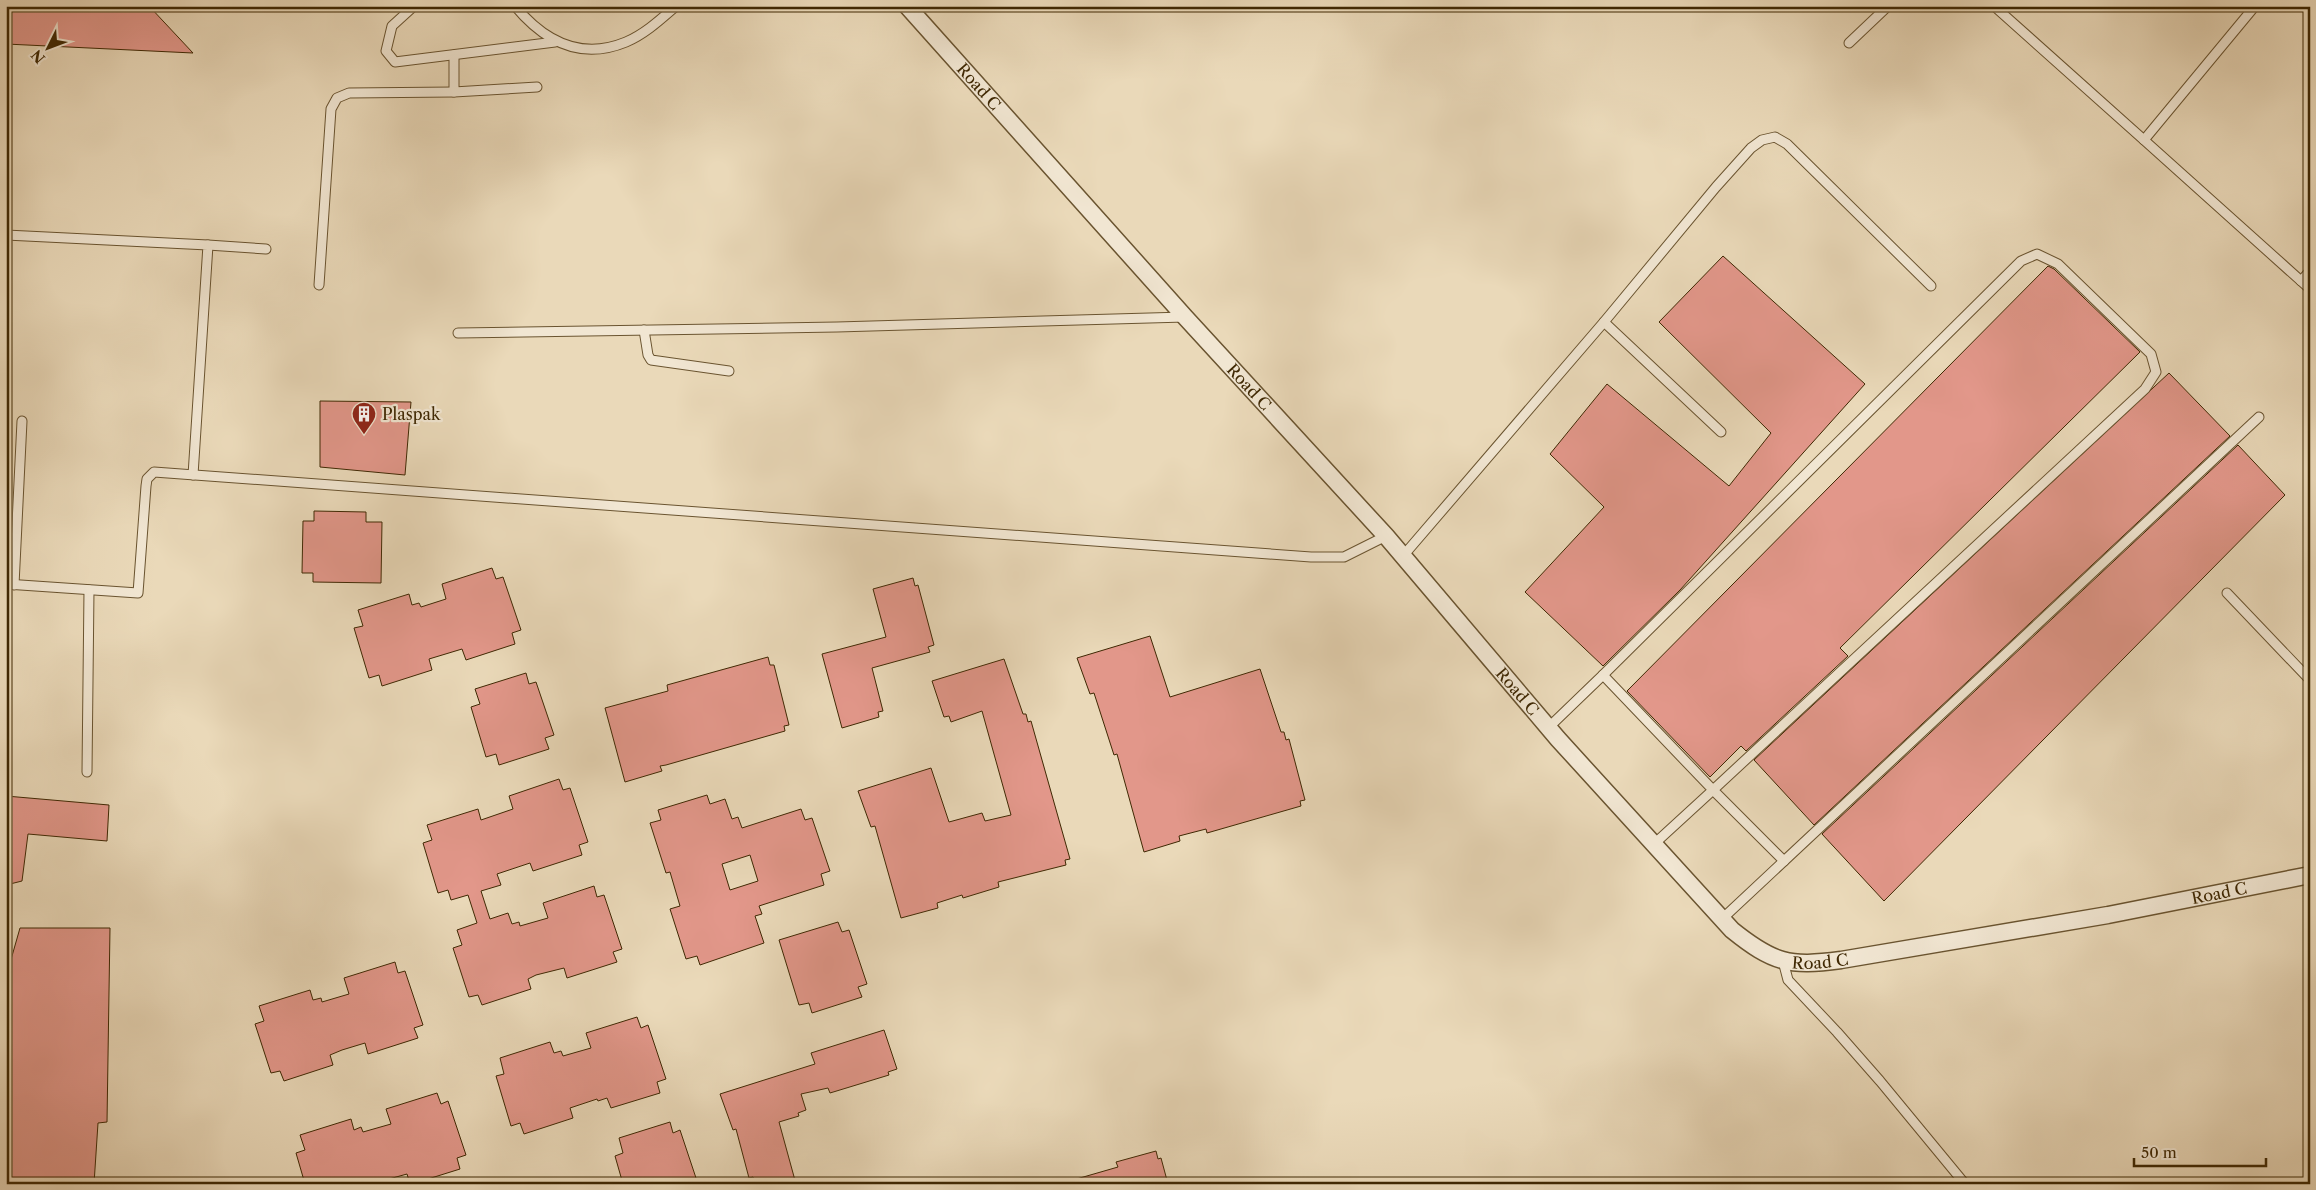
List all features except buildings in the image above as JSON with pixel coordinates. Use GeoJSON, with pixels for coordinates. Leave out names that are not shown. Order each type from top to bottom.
{"type":"FeatureCollection","features":[{"type":"Feature","properties":{"kind":"street","name":"Road C"},"geometry":{"type":"LineString","coordinates":[[907,6],[1185,317],[1386,536],[1548,728],[1653,845],[1722,919],[1756,949],[1783,961],[1807,965],[2108,915],[2310,875]]}},
{"type":"Feature","properties":{"kind":"lane"},"geometry":{"type":"LineString","coordinates":[[414,6],[392,26],[386,51],[394,62],[555,42],[581,48],[603,48],[626,42],[652,26],[676,6]]}},
{"type":"Feature","properties":{"kind":"lane"},"geometry":{"type":"LineString","coordinates":[[514,6],[528,22],[555,42]]}},
{"type":"Feature","properties":{"kind":"lane"},"geometry":{"type":"LineString","coordinates":[[1849,43],[1888,6]]}},
{"type":"Feature","properties":{"kind":"lane"},"geometry":{"type":"LineString","coordinates":[[1994,6],[2310,289]]}},
{"type":"Feature","properties":{"kind":"lane"},"geometry":{"type":"LineString","coordinates":[[2144,140],[2255,6]]}},
{"type":"Feature","properties":{"kind":"lane"},"geometry":{"type":"LineString","coordinates":[[454,55],[454,92]]}},
{"type":"Feature","properties":{"kind":"lane"},"geometry":{"type":"LineString","coordinates":[[319,285],[331,109],[338,98],[349,93],[454,92],[537,87]]}},
{"type":"Feature","properties":{"kind":"lane"},"geometry":{"type":"LineString","coordinates":[[1403,556],[1604,322],[1716,187],[1751,148],[1762,140],[1775,137],[1787,144],[1931,286]]}},
{"type":"Feature","properties":{"kind":"lane"},"geometry":{"type":"LineString","coordinates":[[6,235],[266,249]]}},
{"type":"Feature","properties":{"kind":"lane"},"geometry":{"type":"LineString","coordinates":[[193,475],[208,245]]}},
{"type":"Feature","properties":{"kind":"lane"},"geometry":{"type":"LineString","coordinates":[[1548,728],[2021,261],[2037,254],[2058,264],[2151,354],[2156,372],[2145,389],[1653,845]]}},
{"type":"Feature","properties":{"kind":"lane"},"geometry":{"type":"LineString","coordinates":[[2301,281],[2310,271]]}},
{"type":"Feature","properties":{"kind":"lane"},"geometry":{"type":"LineString","coordinates":[[458,333],[1185,317]]}},
{"type":"Feature","properties":{"kind":"lane"},"geometry":{"type":"LineString","coordinates":[[1604,322],[1721,432]]}},
{"type":"Feature","properties":{"kind":"lane"},"geometry":{"type":"LineString","coordinates":[[644,330],[648,355],[651,360],[729,371]]}},
{"type":"Feature","properties":{"kind":"lane"},"geometry":{"type":"LineString","coordinates":[[1722,919],[2259,417]]}},
{"type":"Feature","properties":{"kind":"lane"},"geometry":{"type":"LineString","coordinates":[[22,421],[10,585],[138,593],[147,479],[154,472],[1311,557],[1344,557],[1386,536]]}},
{"type":"Feature","properties":{"kind":"lane"},"geometry":{"type":"LineString","coordinates":[[87,772],[88,590]]}},
{"type":"Feature","properties":{"kind":"lane"},"geometry":{"type":"LineString","coordinates":[[2227,593],[2310,680]]}},
{"type":"Feature","properties":{"kind":"lane"},"geometry":{"type":"LineString","coordinates":[[1603,675],[1784,862]]}},
{"type":"Feature","properties":{"kind":"lane"},"geometry":{"type":"LineString","coordinates":[[1783,961],[1788,980],[1880,1080],[1965,1184]]}},
{"type":"Feature","properties":{"kind":"place","name":"Plaspak"},"geometry":{"type":"Point","coordinates":[364,435]}}]}
